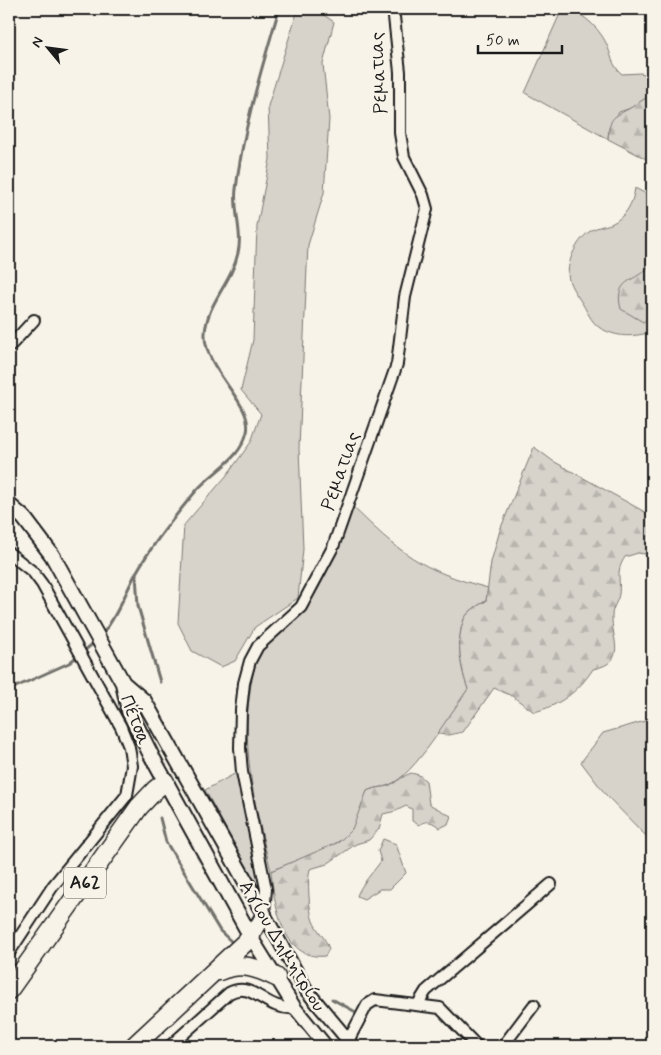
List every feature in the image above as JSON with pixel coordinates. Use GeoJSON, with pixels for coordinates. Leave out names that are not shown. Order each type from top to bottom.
{"type":"FeatureCollection","features":[{"type":"Feature","properties":{"kind":"highway","name":"Α62"},"geometry":{"type":"LineString","coordinates":[[9,990],[139,807],[156,789],[166,782]]}},
{"type":"Feature","properties":{"kind":"highway"},"geometry":{"type":"LineString","coordinates":[[134,1046],[251,937]]}},
{"type":"Feature","properties":{"kind":"highway"},"geometry":{"type":"LineString","coordinates":[[214,973],[240,965],[258,968],[276,977]]}},
{"type":"Feature","properties":{"kind":"main road","name":"Πέτσα"},"geometry":{"type":"LineString","coordinates":[[9,505],[39,536],[63,575],[123,683],[129,711],[210,862]]}},
{"type":"Feature","properties":{"kind":"main road","name":"Πέτσα"},"geometry":{"type":"LineString","coordinates":[[123,683],[144,701],[264,914]]}},
{"type":"Feature","properties":{"kind":"main road"},"geometry":{"type":"LineString","coordinates":[[166,782],[184,772]]}},
{"type":"Feature","properties":{"kind":"main road","name":"Αγίου Δημητρίου"},"geometry":{"type":"LineString","coordinates":[[210,862],[251,937]]}},
{"type":"Feature","properties":{"kind":"main road"},"geometry":{"type":"LineString","coordinates":[[251,937],[264,914]]}},
{"type":"Feature","properties":{"kind":"street","name":"Ρεματιας"},"geometry":{"type":"LineString","coordinates":[[264,914],[266,889],[242,772],[240,710],[244,684],[250,661],[258,646],[301,608],[333,547],[397,364],[405,297],[427,209],[423,195],[404,156],[401,141],[398,45],[394,17]]}},
{"type":"Feature","properties":{"kind":"street"},"geometry":{"type":"LineString","coordinates":[[9,347],[34,320]]}},
{"type":"Feature","properties":{"kind":"street","name":"Πέτσα"},"geometry":{"type":"LineString","coordinates":[[9,553],[33,572],[42,584],[102,690],[129,748],[132,766],[127,795],[52,886],[9,953]]}},
{"type":"Feature","properties":{"kind":"street"},"geometry":{"type":"LineString","coordinates":[[418,1004],[426,991],[550,884]]}},
{"type":"Feature","properties":{"kind":"street","name":"Αγίου Δημητρίου"},"geometry":{"type":"LineString","coordinates":[[264,914],[307,991],[350,1044]]}},
{"type":"Feature","properties":{"kind":"street","name":"Αγίου Δημητρίου"},"geometry":{"type":"LineString","coordinates":[[251,937],[295,1008],[326,1046]]}},
{"type":"Feature","properties":{"kind":"street"},"geometry":{"type":"LineString","coordinates":[[170,1046],[229,993],[237,989],[250,991],[280,1008],[295,1008]]}},
{"type":"Feature","properties":{"kind":"street"},"geometry":{"type":"LineString","coordinates":[[350,1044],[367,1005],[372,1001],[434,1006],[445,1012],[477,1046]]}},
{"type":"Feature","properties":{"kind":"street"},"geometry":{"type":"LineString","coordinates":[[503,1046],[534,1005]]}},
{"type":"Feature","properties":{"kind":"green space"},"geometry":{"type":"Polygon","coordinates":[[[298,9],[315,9],[334,22],[323,64],[329,119],[324,193],[308,245],[299,448],[303,549],[298,598],[255,627],[235,661],[221,667],[192,651],[178,623],[184,525],[227,475],[251,442],[261,414],[241,390],[253,340],[257,226],[270,159],[268,106],[298,9]]]}},
{"type":"Feature","properties":{"kind":"green space"},"geometry":{"type":"Polygon","coordinates":[[[562,9],[575,12],[594,26],[603,37],[618,71],[622,74],[641,73],[652,77],[652,94],[631,108],[619,112],[609,128],[608,139],[525,93],[562,9]]]}},
{"type":"Feature","properties":{"kind":"green space"},"geometry":{"type":"Polygon","coordinates":[[[652,94],[652,162],[608,139],[611,121],[652,94]]]}},
{"type":"Feature","properties":{"kind":"green space"},"geometry":{"type":"Polygon","coordinates":[[[635,188],[652,197],[652,261],[648,270],[652,332],[626,336],[613,334],[600,328],[594,322],[572,288],[568,274],[570,261],[580,241],[591,230],[611,224],[621,218],[633,199],[635,188]]]}},
{"type":"Feature","properties":{"kind":"green space"},"geometry":{"type":"Polygon","coordinates":[[[652,261],[652,316],[643,322],[621,309],[619,298],[624,285],[642,273],[652,261]]]}},
{"type":"Feature","properties":{"kind":"green space"},"geometry":{"type":"Polygon","coordinates":[[[534,447],[553,461],[652,516],[652,555],[638,553],[625,557],[622,562],[619,575],[619,594],[612,613],[615,655],[604,666],[593,669],[575,691],[560,702],[534,712],[512,696],[494,688],[463,732],[449,735],[437,734],[468,689],[460,656],[460,639],[464,618],[469,612],[486,601],[491,562],[500,530],[534,447]]]}},
{"type":"Feature","properties":{"kind":"green space"},"geometry":{"type":"Polygon","coordinates":[[[351,505],[384,536],[412,558],[445,574],[488,588],[486,601],[467,615],[461,630],[460,656],[468,689],[432,742],[410,769],[389,785],[367,791],[358,819],[347,835],[327,848],[271,871],[255,804],[249,759],[247,736],[252,676],[264,648],[295,619],[317,590],[337,548],[351,505]]]}},
{"type":"Feature","properties":{"kind":"green space"},"geometry":{"type":"Polygon","coordinates":[[[652,719],[652,849],[648,838],[606,795],[581,762],[603,733],[652,719]]]}},
{"type":"Feature","properties":{"kind":"green space"},"geometry":{"type":"Polygon","coordinates":[[[238,772],[258,863],[260,891],[205,790],[238,772]]]}},
{"type":"Feature","properties":{"kind":"green space"},"geometry":{"type":"Polygon","coordinates":[[[411,773],[419,775],[426,781],[429,804],[451,816],[448,824],[440,828],[430,822],[419,825],[412,821],[412,809],[406,806],[383,814],[379,829],[369,840],[356,844],[327,864],[310,869],[309,887],[312,916],[329,949],[325,956],[310,955],[299,949],[290,940],[283,927],[278,913],[271,871],[339,842],[352,829],[367,791],[390,785],[411,773]]]}},
{"type":"Feature","properties":{"kind":"green space"},"geometry":{"type":"Polygon","coordinates":[[[383,839],[396,844],[406,873],[390,889],[380,889],[364,899],[357,896],[364,883],[381,861],[378,851],[383,839]]]}},
{"type":"Feature","properties":{"kind":"waterway"},"geometry":{"type":"LineString","coordinates":[[101,636],[116,614],[136,573],[172,520],[196,491],[239,450],[247,432],[247,421],[243,410],[212,360],[207,347],[205,333],[210,312],[231,274],[238,253],[239,237],[235,197],[239,166],[254,98],[279,9]]}},
{"type":"Feature","properties":{"kind":"waterway"},"geometry":{"type":"LineString","coordinates":[[136,574],[138,606],[160,682]]}},
{"type":"Feature","properties":{"kind":"waterway"},"geometry":{"type":"LineString","coordinates":[[9,690],[69,663],[95,642]]}},
{"type":"Feature","properties":{"kind":"waterway"},"geometry":{"type":"LineString","coordinates":[[160,818],[166,842],[220,931],[234,944]]}},
{"type":"Feature","properties":{"kind":"waterway"},"geometry":{"type":"LineString","coordinates":[[332,999],[354,1011]]}}]}
